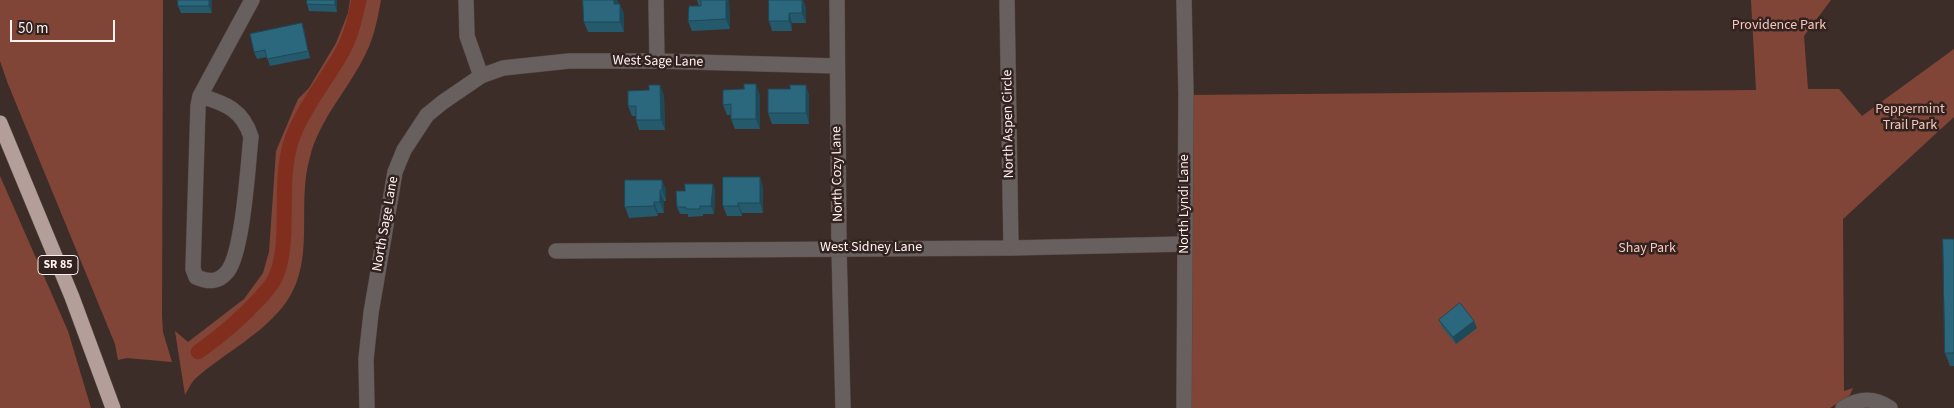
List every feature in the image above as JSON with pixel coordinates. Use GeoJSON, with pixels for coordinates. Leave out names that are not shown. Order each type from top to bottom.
{"type":"FeatureCollection","features":[{"type":"Feature","properties":{"kind":"highway","name":"SR 85"},"geometry":{"type":"LineString","coordinates":[[0,123],[72,297],[113,408]]}},
{"type":"Feature","properties":{"kind":"street"},"geometry":{"type":"LineString","coordinates":[[200,96],[221,102],[239,115],[248,126],[251,136],[238,244],[227,272],[216,281],[205,281],[196,277],[193,270],[198,106],[200,96],[252,0]]}},
{"type":"Feature","properties":{"kind":"street"},"geometry":{"type":"LineString","coordinates":[[466,0],[467,36],[481,76]]}},
{"type":"Feature","properties":{"kind":"street"},"geometry":{"type":"LineString","coordinates":[[656,0],[657,61]]}},
{"type":"Feature","properties":{"kind":"street","name":"North Cozy Lane"},"geometry":{"type":"LineString","coordinates":[[837,0],[839,248],[843,408]]}},
{"type":"Feature","properties":{"kind":"street","name":"North Aspen Circle"},"geometry":{"type":"LineString","coordinates":[[1007,0],[1011,248]]}},
{"type":"Feature","properties":{"kind":"street","name":"North Lyndi Lane"},"geometry":{"type":"LineString","coordinates":[[1184,0],[1184,408]]}},
{"type":"Feature","properties":{"kind":"street","name":"West Sage Lane"},"geometry":{"type":"LineString","coordinates":[[481,76],[503,68],[569,61],[657,61],[837,66]]}},
{"type":"Feature","properties":{"kind":"street","name":"North Sage Lane"},"geometry":{"type":"LineString","coordinates":[[367,408],[366,359],[371,313],[395,172],[404,150],[427,115],[481,76]]}},
{"type":"Feature","properties":{"kind":"street","name":"West Sidney Lane"},"geometry":{"type":"LineString","coordinates":[[556,251],[1011,248],[1185,244]]}},
{"type":"Feature","properties":{"kind":"street"},"geometry":{"type":"LineString","coordinates":[[1843,408],[1853,402],[1874,400],[1890,408]]}},
{"type":"Feature","properties":{"kind":"green space"},"geometry":{"type":"Polygon","coordinates":[[[0,0],[163,0],[162,316],[163,332],[172,362],[127,358],[118,360],[115,344],[0,61],[0,0]]]}},
{"type":"Feature","properties":{"kind":"green space"},"geometry":{"type":"Polygon","coordinates":[[[350,0],[381,0],[374,32],[366,54],[326,119],[310,157],[306,175],[303,249],[301,267],[296,284],[287,301],[267,324],[195,379],[185,395],[175,331],[188,342],[244,299],[263,273],[269,252],[276,151],[298,99],[309,88],[336,43],[348,13],[350,0]]]}},
{"type":"Feature","properties":{"kind":"green space","name":"Shay Park"},"geometry":{"type":"Polygon","coordinates":[[[1751,0],[1831,0],[1804,36],[1808,89],[1839,89],[1862,116],[1954,49],[1954,117],[1843,219],[1844,391],[1853,388],[1850,395],[1830,408],[1184,408],[1186,95],[1756,90],[1751,0]]]}},
{"type":"Feature","properties":{"kind":"green space"},"geometry":{"type":"Polygon","coordinates":[[[0,176],[68,331],[91,408],[0,408],[0,176]]]}},
{"type":"Feature","properties":{"kind":"building"},"geometry":{"type":"Polygon","coordinates":[[[178,0],[209,0],[209,6],[178,6],[178,0]]]}},
{"type":"Feature","properties":{"kind":"building"},"geometry":{"type":"Polygon","coordinates":[[[307,0],[335,0],[335,5],[307,4],[307,0]]]}},
{"type":"Feature","properties":{"kind":"building"},"geometry":{"type":"Polygon","coordinates":[[[583,0],[614,0],[614,4],[620,4],[620,22],[584,22],[583,0]]]}},
{"type":"Feature","properties":{"kind":"building"},"geometry":{"type":"Polygon","coordinates":[[[701,0],[726,0],[726,19],[688,21],[689,6],[701,6],[701,0]]]}},
{"type":"Feature","properties":{"kind":"building"},"geometry":{"type":"Polygon","coordinates":[[[769,0],[802,0],[802,13],[789,13],[789,21],[769,21],[769,0]]]}},
{"type":"Feature","properties":{"kind":"building"},"geometry":{"type":"Polygon","coordinates":[[[302,23],[308,51],[267,59],[265,50],[254,52],[250,34],[302,23]]]}},
{"type":"Feature","properties":{"kind":"building"},"geometry":{"type":"Polygon","coordinates":[[[744,84],[756,84],[756,119],[731,119],[731,104],[723,105],[723,90],[744,89],[744,84]]]}},
{"type":"Feature","properties":{"kind":"building"},"geometry":{"type":"Polygon","coordinates":[[[649,85],[660,85],[661,120],[636,120],[636,106],[628,106],[628,91],[649,90],[649,85]]]}},
{"type":"Feature","properties":{"kind":"building"},"geometry":{"type":"Polygon","coordinates":[[[790,85],[806,85],[806,113],[768,113],[768,89],[790,89],[790,85]]]}},
{"type":"Feature","properties":{"kind":"building"},"geometry":{"type":"Polygon","coordinates":[[[723,177],[760,177],[760,203],[738,203],[738,206],[723,206],[723,177]]]}},
{"type":"Feature","properties":{"kind":"building"},"geometry":{"type":"Polygon","coordinates":[[[625,180],[662,180],[660,202],[654,202],[654,206],[625,207],[625,180]]]}},
{"type":"Feature","properties":{"kind":"building"},"geometry":{"type":"Polygon","coordinates":[[[685,184],[713,184],[711,206],[700,206],[700,209],[677,207],[676,191],[685,191],[685,184]]]}},
{"type":"Feature","properties":{"kind":"building"},"geometry":{"type":"Polygon","coordinates":[[[1943,239],[1954,239],[1954,353],[1945,353],[1943,239]]]}},
{"type":"Feature","properties":{"kind":"building"},"geometry":{"type":"Polygon","coordinates":[[[1460,303],[1474,321],[1453,337],[1439,320],[1460,303]]]}},
{"type":"Feature","properties":{"kind":"waterway"},"geometry":{"type":"LineString","coordinates":[[198,352],[247,312],[269,288],[276,276],[283,245],[285,175],[288,152],[296,129],[306,109],[344,48],[352,28],[359,0]]}},
{"type":"Feature","properties":{"kind":"park label","name":"Providence Park"},"geometry":{"type":"Point","coordinates":[1779,26]}},
{"type":"Feature","properties":{"kind":"park label","name":"Peppermint Trail Park"},"geometry":{"type":"Point","coordinates":[1910,118]}}]}
